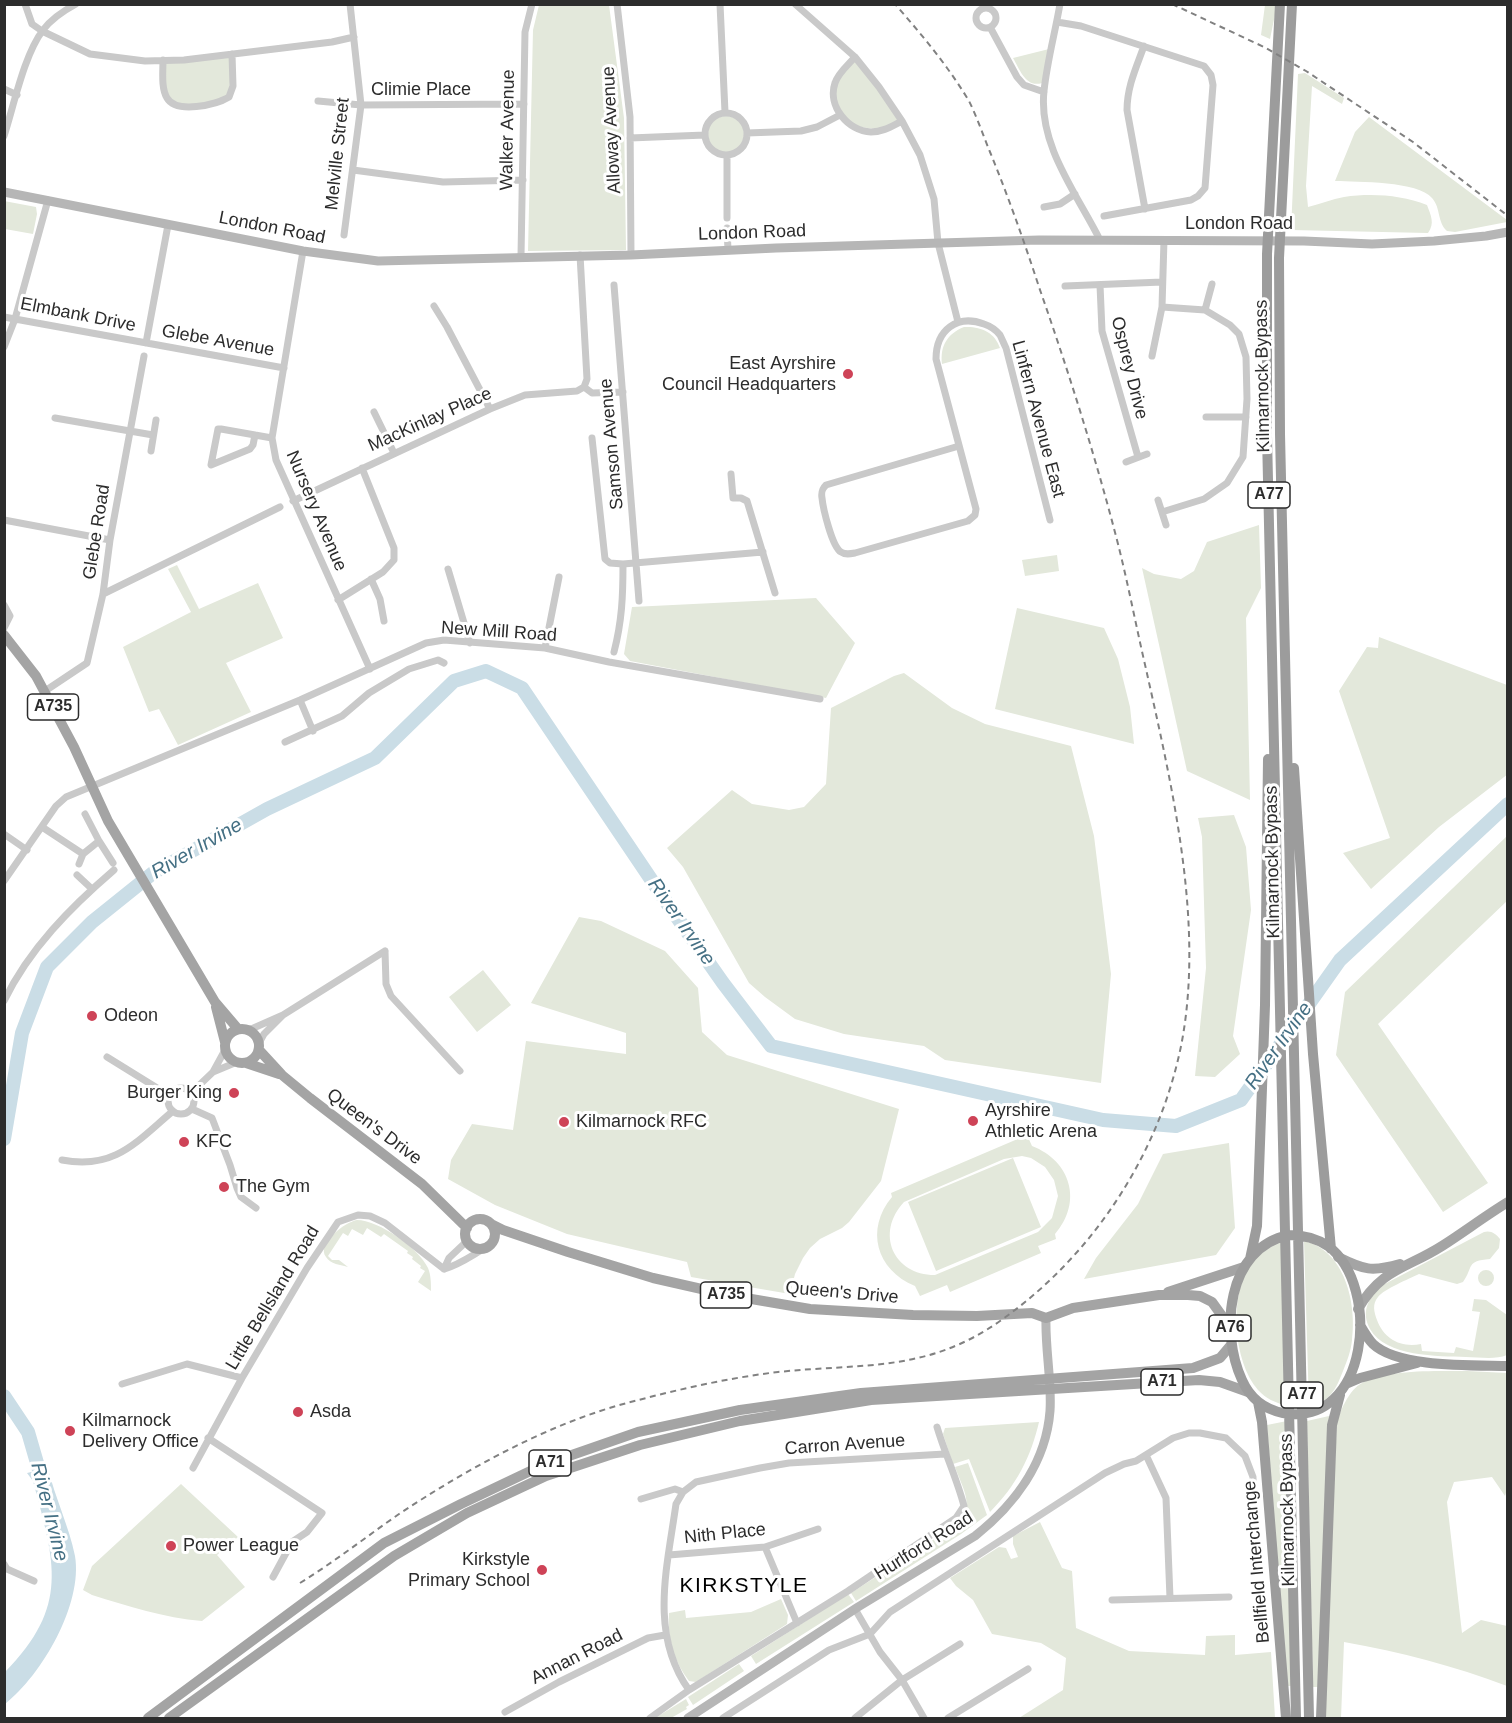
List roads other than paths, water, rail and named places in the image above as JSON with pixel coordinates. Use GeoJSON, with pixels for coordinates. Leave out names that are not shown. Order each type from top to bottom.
{"type":"FeatureCollection","features":[{"type":"Feature","properties":{"kind":"highway","name":"Kilmarnock Bypass"},"geometry":{"type":"LineString","coordinates":[[1280,4],[1267,254],[1267,436],[1296,1719]]}},
{"type":"Feature","properties":{"kind":"highway","name":"Kilmarnock Bypass"},"geometry":{"type":"LineString","coordinates":[[1293,4],[1279,258],[1284,614],[1309,1719]]}},
{"type":"Feature","properties":{"kind":"highway","name":"A77"},"geometry":{"type":"LineString","coordinates":[[1284,614],[1313,1054],[1335,1253]]}},
{"type":"Feature","properties":{"kind":"highway","name":"A77"},"geometry":{"type":"LineString","coordinates":[[1247,1263],[1257,1226],[1265,1005],[1272,615]]}},
{"type":"Feature","properties":{"kind":"highway","name":"A76"},"geometry":{"type":"LineString","coordinates":[[1295,1235],[1316,1240],[1335,1253],[1352,1282],[1359,1323],[1357,1350],[1351,1375],[1340,1394],[1314,1412],[1297,1414],[1275,1411],[1258,1402],[1248,1392],[1239,1372],[1230,1327],[1234,1294],[1247,1263],[1260,1247],[1271,1240],[1295,1235]]}},
{"type":"Feature","properties":{"kind":"highway"},"geometry":{"type":"LineString","coordinates":[[1359,1323],[1367,1338],[1375,1346],[1398,1357],[1420,1362],[1508,1366]]}},
{"type":"Feature","properties":{"kind":"highway"},"geometry":{"type":"LineString","coordinates":[[1346,1384],[1420,1362]]}},
{"type":"Feature","properties":{"kind":"highway","name":"A77"},"geometry":{"type":"LineString","coordinates":[[1321,1719],[1332,1425],[1340,1394]]}},
{"type":"Feature","properties":{"kind":"highway","name":"Bellfield Interchange"},"geometry":{"type":"LineString","coordinates":[[1258,1402],[1262,1422],[1286,1719]]}},
{"type":"Feature","properties":{"kind":"main road","name":"London Road"},"geometry":{"type":"LineString","coordinates":[[4,192],[303,251],[378,261],[1100,240],[1249,240],[1372,244],[1455,239],[1508,232]]}},
{"type":"Feature","properties":{"kind":"main road","name":"A735"},"geometry":{"type":"LineString","coordinates":[[4,635],[36,675],[74,747],[108,821],[215,1002],[243,1030],[255,1035],[259,1047]]}},
{"type":"Feature","properties":{"kind":"main road","name":"A735"},"geometry":{"type":"LineString","coordinates":[[215,1002],[225,1046],[231,1060],[241,1063]]}},
{"type":"Feature","properties":{"kind":"main road"},"geometry":{"type":"LineString","coordinates":[[225,1046],[230,1033],[243,1030]]}},
{"type":"Feature","properties":{"kind":"main road"},"geometry":{"type":"LineString","coordinates":[[241,1063],[254,1058],[259,1047]]}},
{"type":"Feature","properties":{"kind":"main road","name":"Queen's Drive"},"geometry":{"type":"LineString","coordinates":[[259,1047],[282,1075],[422,1184],[467,1228]]}},
{"type":"Feature","properties":{"kind":"main road","name":"Queen's Drive"},"geometry":{"type":"LineString","coordinates":[[241,1063],[282,1075]]}},
{"type":"Feature","properties":{"kind":"main road"},"geometry":{"type":"LineString","coordinates":[[1358,1309],[1368,1292],[1379,1281],[1412,1261],[1440,1248],[1508,1202]]}},
{"type":"Feature","properties":{"kind":"main road","name":"Queen's Drive"},"geometry":{"type":"LineString","coordinates":[[445,1205],[478,1220]]}},
{"type":"Feature","properties":{"kind":"main road","name":"A735"},"geometry":{"type":"LineString","coordinates":[[478,1220],[491,1224]]}},
{"type":"Feature","properties":{"kind":"main road"},"geometry":{"type":"LineString","coordinates":[[478,1220],[473,1221],[467,1228],[467,1241],[477,1249],[488,1246],[495,1236],[491,1224]]}},
{"type":"Feature","properties":{"kind":"main road","name":"Queen's Drive"},"geometry":{"type":"LineString","coordinates":[[491,1224],[653,1278],[779,1304],[837,1311],[977,1316],[1032,1313],[1046,1318]]}},
{"type":"Feature","properties":{"kind":"main road","name":"Queen's Drive"},"geometry":{"type":"LineString","coordinates":[[488,1246],[498,1241],[528,1238]]}},
{"type":"Feature","properties":{"kind":"main road"},"geometry":{"type":"LineString","coordinates":[[1335,1253],[1358,1267],[1378,1270],[1412,1261]]}},
{"type":"Feature","properties":{"kind":"main road"},"geometry":{"type":"LineString","coordinates":[[1159,1295],[1247,1263]]}},
{"type":"Feature","properties":{"kind":"main road"},"geometry":{"type":"LineString","coordinates":[[1046,1318],[1073,1308],[1159,1295],[1188,1295],[1206,1299],[1218,1308],[1230,1327]]}},
{"type":"Feature","properties":{"kind":"main road","name":"Hurlford Road"},"geometry":{"type":"LineString","coordinates":[[688,1719],[855,1609],[975,1536],[1011,1503],[1027,1480],[1046,1433],[1050,1410],[1045,1338],[1046,1318]]}},
{"type":"Feature","properties":{"kind":"main road","name":"A71"},"geometry":{"type":"LineString","coordinates":[[169,1719],[394,1556],[467,1513],[546,1476],[640,1445],[740,1421],[871,1400],[1017,1392],[1076,1382],[1193,1368],[1220,1358],[1232,1345]]}},
{"type":"Feature","properties":{"kind":"main road","name":"A71"},"geometry":{"type":"LineString","coordinates":[[148,1719],[384,1544],[543,1465],[638,1432],[740,1410],[861,1393],[1020,1380],[1076,1382],[1199,1380],[1220,1382],[1248,1392]]}},
{"type":"Feature","properties":{"kind":"street"},"geometry":{"type":"LineString","coordinates":[[25,4],[32,24],[90,54],[146,61],[232,54],[332,42],[354,37]]}},
{"type":"Feature","properties":{"kind":"street"},"geometry":{"type":"LineString","coordinates":[[4,136],[29,57],[42,31],[53,18],[76,4]]}},
{"type":"Feature","properties":{"kind":"street","name":"Melville Street"},"geometry":{"type":"LineString","coordinates":[[344,235],[361,105],[350,4]]}},
{"type":"Feature","properties":{"kind":"street","name":"Walker Avenue"},"geometry":{"type":"LineString","coordinates":[[521,256],[525,32],[532,4]]}},
{"type":"Feature","properties":{"kind":"street","name":"Alloway Avenue"},"geometry":{"type":"LineString","coordinates":[[616,4],[630,117],[631,255]]}},
{"type":"Feature","properties":{"kind":"street"},"geometry":{"type":"LineString","coordinates":[[720,4],[725,112]]}},
{"type":"Feature","properties":{"kind":"street"},"geometry":{"type":"LineString","coordinates":[[795,4],[855,57],[902,121],[920,155],[934,199],[938,243],[958,321],[950,326],[936,346],[936,358],[976,509],[975,515],[968,521],[855,553],[845,554],[839,551],[833,541],[821,496],[826,485],[959,447]]}},
{"type":"Feature","properties":{"kind":"street"},"geometry":{"type":"LineString","coordinates":[[1060,4],[1044,92],[1044,111],[1059,166],[1100,240]]}},
{"type":"Feature","properties":{"kind":"street"},"geometry":{"type":"LineString","coordinates":[[1057,22],[1081,26],[1204,66],[1211,75],[1213,85],[1205,188],[1191,200],[1104,216]]}},
{"type":"Feature","properties":{"kind":"street"},"geometry":{"type":"LineString","coordinates":[[990,27],[1017,77],[1024,85],[1044,92]]}},
{"type":"Feature","properties":{"kind":"street"},"geometry":{"type":"LineString","coordinates":[[1144,46],[1130,83],[1127,104],[1144,208]]}},
{"type":"Feature","properties":{"kind":"street"},"geometry":{"type":"LineString","coordinates":[[163,60],[164,89],[167,99],[173,105],[195,106],[218,104],[229,97],[233,86],[232,54]]}},
{"type":"Feature","properties":{"kind":"street"},"geometry":{"type":"LineString","coordinates":[[855,57],[835,82],[833,94],[840,115],[852,126],[873,132],[902,121]]}},
{"type":"Feature","properties":{"kind":"street"},"geometry":{"type":"LineString","coordinates":[[4,89],[17,95]]}},
{"type":"Feature","properties":{"kind":"street","name":"Climie Place"},"geometry":{"type":"LineString","coordinates":[[318,101],[361,105],[524,104]]}},
{"type":"Feature","properties":{"kind":"street"},"geometry":{"type":"LineString","coordinates":[[725,112],[738,116],[746,126],[747,133],[744,145],[727,155],[714,151],[706,141],[705,135],[708,122],[725,112]]}},
{"type":"Feature","properties":{"kind":"street"},"geometry":{"type":"LineString","coordinates":[[747,133],[801,131],[817,127],[840,115]]}},
{"type":"Feature","properties":{"kind":"street"},"geometry":{"type":"LineString","coordinates":[[630,138],[705,135]]}},
{"type":"Feature","properties":{"kind":"street"},"geometry":{"type":"LineString","coordinates":[[727,155],[727,218]]}},
{"type":"Feature","properties":{"kind":"street"},"geometry":{"type":"LineString","coordinates":[[353,170],[422,180],[523,180]]}},
{"type":"Feature","properties":{"kind":"street"},"geometry":{"type":"LineString","coordinates":[[1044,207],[1060,204],[1075,194]]}},
{"type":"Feature","properties":{"kind":"street"},"geometry":{"type":"LineString","coordinates":[[4,347],[15,319],[48,201]]}},
{"type":"Feature","properties":{"kind":"street"},"geometry":{"type":"LineString","coordinates":[[146,343],[168,225]]}},
{"type":"Feature","properties":{"kind":"street"},"geometry":{"type":"LineString","coordinates":[[728,228],[728,250]]}},
{"type":"Feature","properties":{"kind":"street"},"geometry":{"type":"LineString","coordinates":[[1152,356],[1162,307],[1164,240]]}},
{"type":"Feature","properties":{"kind":"street","name":"Nursery Avenue"},"geometry":{"type":"LineString","coordinates":[[303,251],[272,438],[276,460],[293,501],[370,669]]}},
{"type":"Feature","properties":{"kind":"street","name":"Samson Avenue"},"geometry":{"type":"LineString","coordinates":[[580,255],[587,379],[584,387]]}},
{"type":"Feature","properties":{"kind":"street"},"geometry":{"type":"LineString","coordinates":[[1065,286],[1162,282]]}},
{"type":"Feature","properties":{"kind":"street"},"geometry":{"type":"LineString","coordinates":[[1205,310],[1212,284]]}},
{"type":"Feature","properties":{"kind":"street","name":"Samson Avenue"},"geometry":{"type":"LineString","coordinates":[[614,285],[639,601]]}},
{"type":"Feature","properties":{"kind":"street","name":"Osprey Drive"},"geometry":{"type":"LineString","coordinates":[[1100,285],[1102,331],[1138,457]]}},
{"type":"Feature","properties":{"kind":"street"},"geometry":{"type":"LineString","coordinates":[[434,306],[490,409]]}},
{"type":"Feature","properties":{"kind":"street"},"geometry":{"type":"LineString","coordinates":[[1162,307],[1205,310],[1220,317],[1239,334],[1246,357],[1243,457],[1227,483],[1204,499],[1162,512]]}},
{"type":"Feature","properties":{"kind":"street","name":"Elmbank Drive"},"geometry":{"type":"LineString","coordinates":[[4,317],[146,343]]}},
{"type":"Feature","properties":{"kind":"street","name":"Linfern Avenue East"},"geometry":{"type":"LineString","coordinates":[[958,321],[979,322],[988,326],[999,334],[1006,348],[1050,520]]}},
{"type":"Feature","properties":{"kind":"street","name":"Glebe Avenue"},"geometry":{"type":"LineString","coordinates":[[146,343],[284,368]]}},
{"type":"Feature","properties":{"kind":"street","name":"Glebe Road"},"geometry":{"type":"LineString","coordinates":[[45,691],[87,663],[103,594],[110,540],[144,356]]}},
{"type":"Feature","properties":{"kind":"street"},"geometry":{"type":"LineString","coordinates":[[584,387],[592,393],[623,392]]}},
{"type":"Feature","properties":{"kind":"street","name":"MacKinlay Place"},"geometry":{"type":"LineString","coordinates":[[293,501],[490,409],[525,395],[577,391],[584,387]]}},
{"type":"Feature","properties":{"kind":"street"},"geometry":{"type":"LineString","coordinates":[[374,412],[394,453]]}},
{"type":"Feature","properties":{"kind":"street"},"geometry":{"type":"LineString","coordinates":[[1206,417],[1246,417]]}},
{"type":"Feature","properties":{"kind":"street"},"geometry":{"type":"LineString","coordinates":[[55,418],[153,435]]}},
{"type":"Feature","properties":{"kind":"street"},"geometry":{"type":"LineString","coordinates":[[151,451],[156,420]]}},
{"type":"Feature","properties":{"kind":"street"},"geometry":{"type":"LineString","coordinates":[[255,435],[250,449],[211,465],[218,429],[255,435],[272,438]]}},
{"type":"Feature","properties":{"kind":"street"},"geometry":{"type":"LineString","coordinates":[[592,438],[605,559],[610,563],[637,563],[763,552]]}},
{"type":"Feature","properties":{"kind":"street"},"geometry":{"type":"LineString","coordinates":[[1126,462],[1147,454]]}},
{"type":"Feature","properties":{"kind":"street"},"geometry":{"type":"LineString","coordinates":[[339,600],[383,572],[394,560],[394,548],[362,468]]}},
{"type":"Feature","properties":{"kind":"street"},"geometry":{"type":"LineString","coordinates":[[731,474],[733,498],[747,501],[775,593]]}},
{"type":"Feature","properties":{"kind":"street"},"geometry":{"type":"LineString","coordinates":[[1158,500],[1166,525]]}},
{"type":"Feature","properties":{"kind":"street"},"geometry":{"type":"LineString","coordinates":[[103,594],[280,507]]}},
{"type":"Feature","properties":{"kind":"street"},"geometry":{"type":"LineString","coordinates":[[4,520],[110,540]]}},
{"type":"Feature","properties":{"kind":"street"},"geometry":{"type":"LineString","coordinates":[[614,652],[624,606],[622,564]]}},
{"type":"Feature","properties":{"kind":"street"},"geometry":{"type":"LineString","coordinates":[[448,569],[470,643]]}},
{"type":"Feature","properties":{"kind":"street"},"geometry":{"type":"LineString","coordinates":[[545,648],[559,577]]}},
{"type":"Feature","properties":{"kind":"street"},"geometry":{"type":"LineString","coordinates":[[371,579],[380,599],[384,621]]}},
{"type":"Feature","properties":{"kind":"street"},"geometry":{"type":"LineString","coordinates":[[4,605],[10,616],[4,628]]}},
{"type":"Feature","properties":{"kind":"street","name":"New Mill Road"},"geometry":{"type":"LineString","coordinates":[[4,881],[56,806],[66,797],[300,700],[426,643],[444,640],[545,648],[609,662],[820,699]]}},
{"type":"Feature","properties":{"kind":"street"},"geometry":{"type":"LineString","coordinates":[[285,742],[342,716],[369,693],[409,669],[438,660],[444,663]]}},
{"type":"Feature","properties":{"kind":"street"},"geometry":{"type":"LineString","coordinates":[[300,700],[313,731]]}},
{"type":"Feature","properties":{"kind":"street"},"geometry":{"type":"LineString","coordinates":[[4,1001],[37,948],[76,903],[113,867],[86,814]]}},
{"type":"Feature","properties":{"kind":"street"},"geometry":{"type":"LineString","coordinates":[[42,827],[83,854]]}},
{"type":"Feature","properties":{"kind":"street"},"geometry":{"type":"LineString","coordinates":[[4,834],[27,850]]}},
{"type":"Feature","properties":{"kind":"street"},"geometry":{"type":"LineString","coordinates":[[79,864],[83,854],[99,841]]}},
{"type":"Feature","properties":{"kind":"street"},"geometry":{"type":"LineString","coordinates":[[78,875],[92,889]]}},
{"type":"Feature","properties":{"kind":"street"},"geometry":{"type":"LineString","coordinates":[[243,1030],[283,1015],[385,951],[386,984],[391,996],[460,1071]]}},
{"type":"Feature","properties":{"kind":"street"},"geometry":{"type":"LineString","coordinates":[[259,1047],[264,1034],[283,1015]]}},
{"type":"Feature","properties":{"kind":"street"},"geometry":{"type":"LineString","coordinates":[[191,1093],[213,1072],[225,1046]]}},
{"type":"Feature","properties":{"kind":"street"},"geometry":{"type":"LineString","coordinates":[[107,1057],[170,1096]]}},
{"type":"Feature","properties":{"kind":"street"},"geometry":{"type":"LineString","coordinates":[[213,1072],[241,1063]]}},
{"type":"Feature","properties":{"kind":"street"},"geometry":{"type":"LineString","coordinates":[[180,1089],[191,1093],[194,1101],[192,1108],[185,1114],[173,1111],[169,1104],[170,1096],[180,1089]]}},
{"type":"Feature","properties":{"kind":"street"},"geometry":{"type":"LineString","coordinates":[[192,1108],[212,1118],[241,1197],[256,1208]]}},
{"type":"Feature","properties":{"kind":"street"},"geometry":{"type":"LineString","coordinates":[[62,1160],[76,1163],[99,1162],[118,1155],[130,1148],[173,1111]]}},
{"type":"Feature","properties":{"kind":"street","name":"Little Bellsland Road"},"geometry":{"type":"LineString","coordinates":[[193,1468],[242,1378],[307,1268],[338,1222],[358,1215],[370,1216],[386,1223],[444,1269]]}},
{"type":"Feature","properties":{"kind":"street"},"geometry":{"type":"LineString","coordinates":[[444,1269],[449,1258],[467,1241]]}},
{"type":"Feature","properties":{"kind":"street"},"geometry":{"type":"LineString","coordinates":[[444,1269],[458,1266],[465,1259],[488,1246]]}},
{"type":"Feature","properties":{"kind":"street"},"geometry":{"type":"LineString","coordinates":[[122,1384],[187,1364],[242,1378]]}},
{"type":"Feature","properties":{"kind":"street"},"geometry":{"type":"LineString","coordinates":[[937,1427],[945,1454]]}},
{"type":"Feature","properties":{"kind":"street","name":"Hurlford Road"},"geometry":{"type":"LineString","coordinates":[[723,1719],[829,1650],[870,1634],[890,1612],[1105,1473],[1136,1461],[1173,1438],[1189,1433],[1226,1438],[1245,1456],[1253,1477],[1255,1561]]}},
{"type":"Feature","properties":{"kind":"street"},"geometry":{"type":"LineString","coordinates":[[208,1438],[322,1513],[307,1532],[292,1542],[273,1577]]}},
{"type":"Feature","properties":{"kind":"street","name":"Carron Avenue"},"geometry":{"type":"LineString","coordinates":[[641,1499],[675,1489],[683,1492],[696,1482],[789,1463],[945,1454]]}},
{"type":"Feature","properties":{"kind":"street","name":"Hurlford Road"},"geometry":{"type":"LineString","coordinates":[[650,1719],[689,1690],[797,1623],[956,1518],[964,1506],[945,1454]]}},
{"type":"Feature","properties":{"kind":"street"},"geometry":{"type":"LineString","coordinates":[[1146,1455],[1166,1498],[1170,1598]]}},
{"type":"Feature","properties":{"kind":"street"},"geometry":{"type":"LineString","coordinates":[[683,1492],[676,1504],[663,1606],[665,1635],[679,1676],[689,1690]]}},
{"type":"Feature","properties":{"kind":"street","name":"Nith Place"},"geometry":{"type":"LineString","coordinates":[[669,1555],[765,1547],[818,1528]]}},
{"type":"Feature","properties":{"kind":"street"},"geometry":{"type":"LineString","coordinates":[[765,1547],[797,1623]]}},
{"type":"Feature","properties":{"kind":"street"},"geometry":{"type":"LineString","coordinates":[[4,1564],[7,1569],[34,1581]]}},
{"type":"Feature","properties":{"kind":"street"},"geometry":{"type":"LineString","coordinates":[[1112,1600],[1229,1597]]}},
{"type":"Feature","properties":{"kind":"street"},"geometry":{"type":"LineString","coordinates":[[855,1609],[880,1652],[902,1680],[924,1719]]}},
{"type":"Feature","properties":{"kind":"street","name":"Annan Road"},"geometry":{"type":"LineString","coordinates":[[505,1712],[559,1682],[648,1638],[665,1635]]}},
{"type":"Feature","properties":{"kind":"street"},"geometry":{"type":"LineString","coordinates":[[855,1719],[902,1680],[960,1644]]}},
{"type":"Feature","properties":{"kind":"street"},"geometry":{"type":"LineString","coordinates":[[948,1719],[1028,1670]]}},
{"type":"Feature","properties":{"kind":"water"},"geometry":{"type":"Polygon","coordinates":[[[48,1468],[75,1556],[76,1575],[73,1595],[57,1637],[46,1657],[33,1675],[5,1704],[5,1672],[26,1648],[40,1626],[48,1604],[52,1582],[51,1560],[33,1481],[27,1473],[48,1468]]]}},
{"type":"Feature","properties":{"kind":"waterway","name":"River Irvine"},"geometry":{"type":"LineString","coordinates":[[4,1139],[22,1033],[47,967],[92,922],[153,873],[267,809],[375,758],[454,681],[486,671],[522,688],[667,903],[771,1046],[1103,1120],[1176,1126],[1241,1100],[1340,960],[1508,804]]}},
{"type":"Feature","properties":{"kind":"waterway","name":"River Irvine"},"geometry":{"type":"LineString","coordinates":[[4,1396],[28,1432],[44,1487]]}},
{"type":"Feature","properties":{"kind":"railway"},"geometry":{"type":"LineString","coordinates":[[300,1583],[399,1514],[452,1481],[538,1435],[597,1412],[664,1394],[740,1378],[778,1372],[893,1363],[919,1358],[946,1350],[973,1338],[1034,1295],[1093,1233],[1118,1198],[1140,1161],[1158,1122],[1172,1082],[1182,1041],[1188,995],[1187,901],[1175,806],[1121,556],[1109,508],[1060,350],[1016,219],[977,120],[969,101],[952,75],[895,4]]}},
{"type":"Feature","properties":{"kind":"railway"},"geometry":{"type":"LineString","coordinates":[[1172,4],[1264,47],[1306,71],[1413,142],[1508,216]]}},
{"type":"Feature","properties":{"kind":"place","name":"East Ayrshire Council Headquarters"},"geometry":{"type":"Point","coordinates":[848,374]}},
{"type":"Feature","properties":{"kind":"place","name":"Odeon"},"geometry":{"type":"Point","coordinates":[92,1016]}},
{"type":"Feature","properties":{"kind":"place","name":"Burger King"},"geometry":{"type":"Point","coordinates":[234,1093]}},
{"type":"Feature","properties":{"kind":"place","name":"Ayrshire Athletic Arena"},"geometry":{"type":"Point","coordinates":[973,1121]}},
{"type":"Feature","properties":{"kind":"place","name":"Kilmarnock RFC"},"geometry":{"type":"Point","coordinates":[564,1122]}},
{"type":"Feature","properties":{"kind":"place","name":"KFC"},"geometry":{"type":"Point","coordinates":[184,1142]}},
{"type":"Feature","properties":{"kind":"place","name":"The Gym"},"geometry":{"type":"Point","coordinates":[224,1187]}},
{"type":"Feature","properties":{"kind":"place","name":"Asda"},"geometry":{"type":"Point","coordinates":[298,1412]}},
{"type":"Feature","properties":{"kind":"place","name":"Kilmarnock Delivery Office"},"geometry":{"type":"Point","coordinates":[70,1431]}},
{"type":"Feature","properties":{"kind":"place","name":"Power League"},"geometry":{"type":"Point","coordinates":[171,1546]}},
{"type":"Feature","properties":{"kind":"place","name":"Kirkstyle Primary School"},"geometry":{"type":"Point","coordinates":[542,1570]}},
{"type":"Feature","properties":{"kind":"district","name":"KIRKSTYLE"},"geometry":{"type":"Point","coordinates":[744,1586]}}]}
